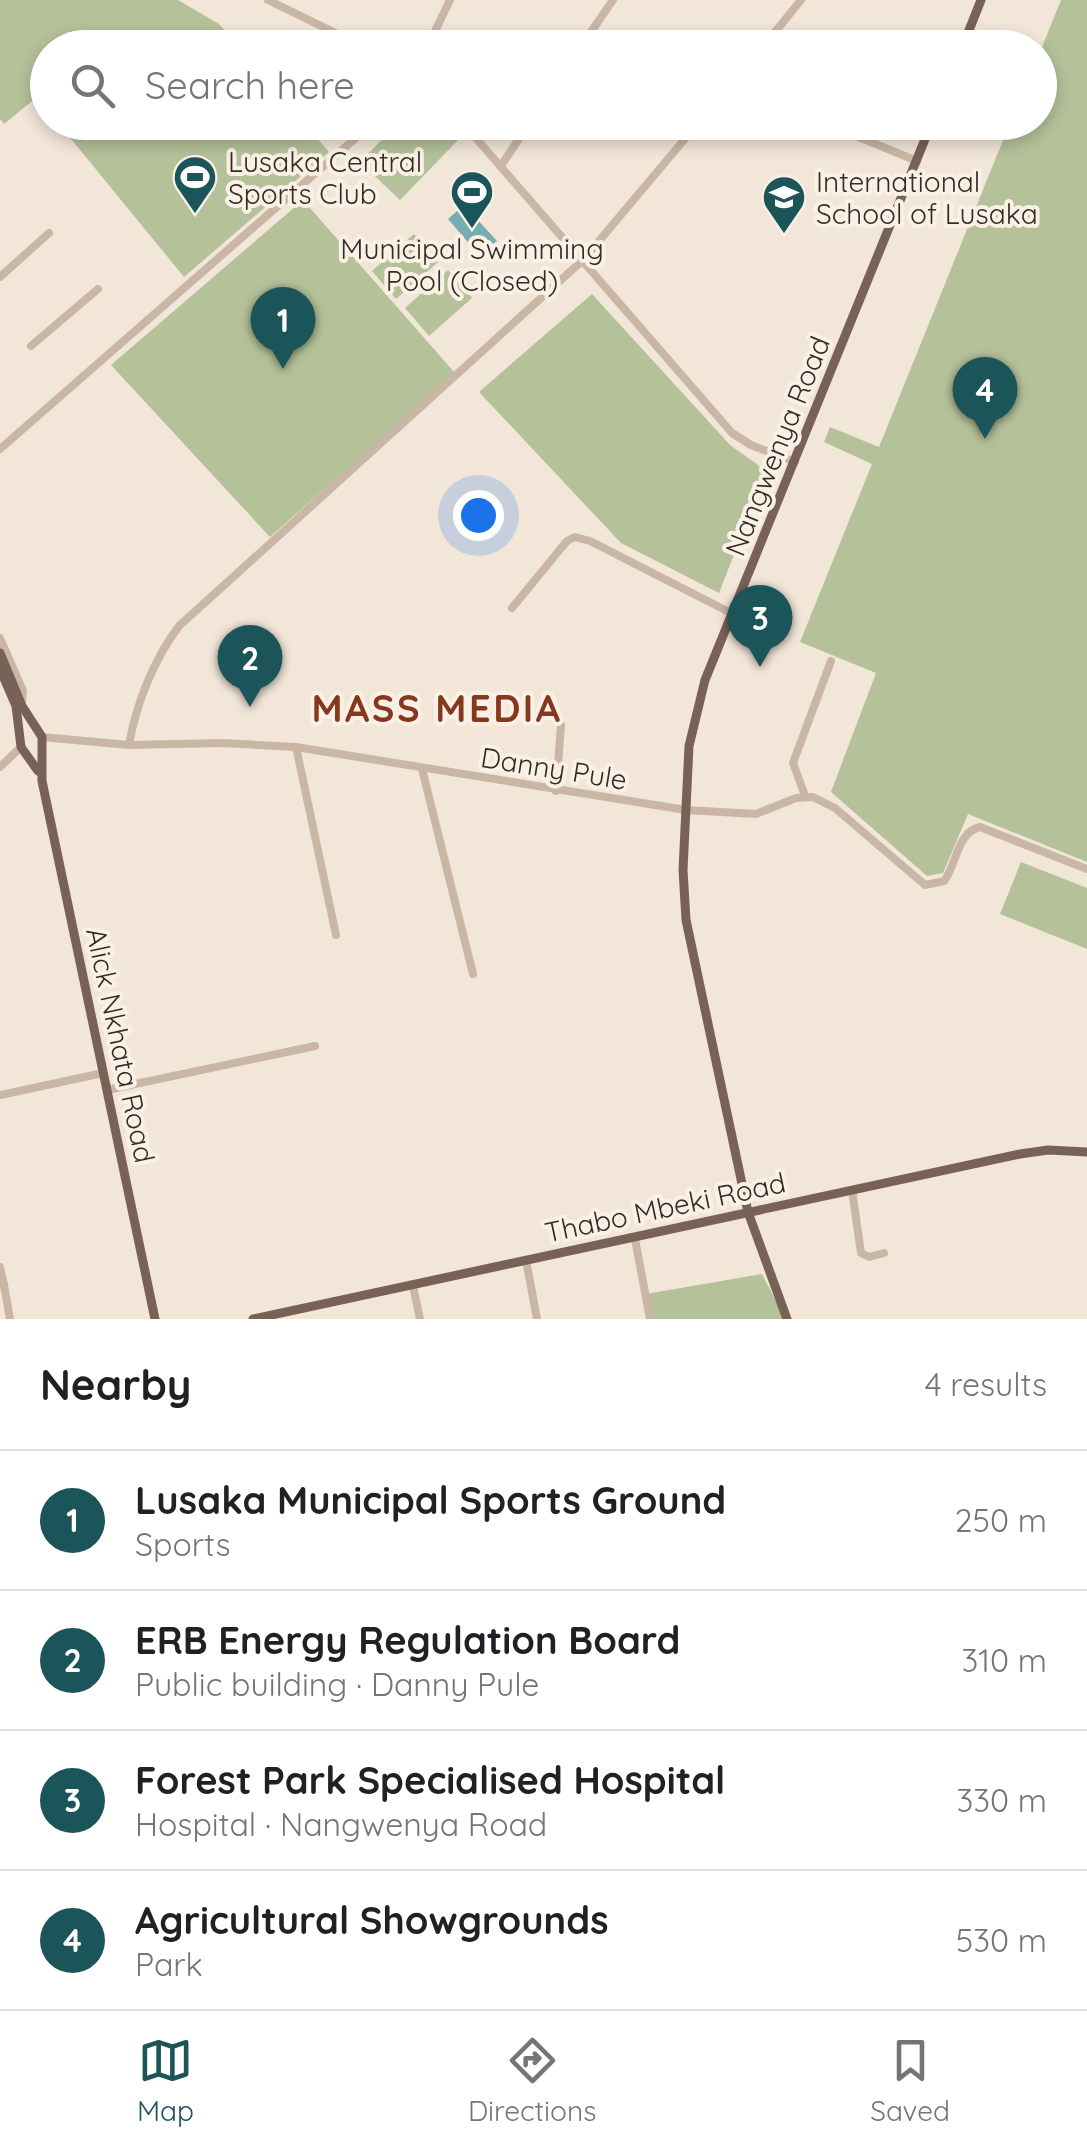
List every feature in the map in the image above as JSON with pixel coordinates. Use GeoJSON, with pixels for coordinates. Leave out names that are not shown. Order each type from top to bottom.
{"type":"FeatureCollection","features":[{"type":"Feature","properties":{"kind":"main road"},"geometry":{"type":"LineString","coordinates":[[969,30],[981,0]]}},
{"type":"Feature","properties":{"kind":"main road","name":"Nangwenya Road"},"geometry":{"type":"LineString","coordinates":[[787,1319],[748,1212],[686,920],[683,882],[689,746],[696,706],[925,140]]}},
{"type":"Feature","properties":{"kind":"main road","name":"Alick Nkhata Road"},"geometry":{"type":"LineString","coordinates":[[0,653],[40,742],[42,781],[155,1319]]}},
{"type":"Feature","properties":{"kind":"main road"},"geometry":{"type":"LineString","coordinates":[[0,670],[11,695],[24,750],[40,742],[30,730],[21,735]]}},
{"type":"Feature","properties":{"kind":"main road","name":"Alick Nkhata Road"},"geometry":{"type":"LineString","coordinates":[[24,750],[42,781]]}},
{"type":"Feature","properties":{"kind":"main road","name":"Thabo Mbeki Road"},"geometry":{"type":"LineString","coordinates":[[254,1319],[1020,1154],[1048,1150],[1087,1152]]}},
{"type":"Feature","properties":{"kind":"street"},"geometry":{"type":"LineString","coordinates":[[268,0],[329,30]]}},
{"type":"Feature","properties":{"kind":"street"},"geometry":{"type":"LineString","coordinates":[[436,30],[450,0]]}},
{"type":"Feature","properties":{"kind":"street"},"geometry":{"type":"LineString","coordinates":[[592,30],[613,0]]}},
{"type":"Feature","properties":{"kind":"street"},"geometry":{"type":"LineString","coordinates":[[777,30],[801,0]]}},
{"type":"Feature","properties":{"kind":"street"},"geometry":{"type":"LineString","coordinates":[[0,449],[353,140]]}},
{"type":"Feature","properties":{"kind":"street"},"geometry":{"type":"LineString","coordinates":[[478,140],[732,433],[795,462]]}},
{"type":"Feature","properties":{"kind":"street"},"geometry":{"type":"LineString","coordinates":[[500,166],[518,140]]}},
{"type":"Feature","properties":{"kind":"street"},"geometry":{"type":"LineString","coordinates":[[128,745],[151,677],[165,645],[179,626],[583,260],[684,140]]}},
{"type":"Feature","properties":{"kind":"street"},"geometry":{"type":"LineString","coordinates":[[866,140],[917,161]]}},
{"type":"Feature","properties":{"kind":"street"},"geometry":{"type":"LineString","coordinates":[[0,277],[49,233]]}},
{"type":"Feature","properties":{"kind":"street"},"geometry":{"type":"LineString","coordinates":[[32,346],[98,288]]}},
{"type":"Feature","properties":{"kind":"street"},"geometry":{"type":"LineString","coordinates":[[512,608],[566,541],[575,537],[733,614]]}},
{"type":"Feature","properties":{"kind":"street","name":"Alick Nkhata Road"},"geometry":{"type":"LineString","coordinates":[[0,638],[23,691],[22,706]]}},
{"type":"Feature","properties":{"kind":"street"},"geometry":{"type":"LineString","coordinates":[[831,661],[793,763],[805,796],[835,808],[925,885],[944,881],[964,837],[971,829],[980,827],[1087,869]]}},
{"type":"Feature","properties":{"kind":"street"},"geometry":{"type":"LineString","coordinates":[[0,684],[11,695]]}},
{"type":"Feature","properties":{"kind":"street"},"geometry":{"type":"LineString","coordinates":[[556,791],[561,726]]}},
{"type":"Feature","properties":{"kind":"street","name":"Danny Pule"},"geometry":{"type":"LineString","coordinates":[[40,742],[296,747],[686,810],[764,813],[805,796]]}},
{"type":"Feature","properties":{"kind":"street"},"geometry":{"type":"LineString","coordinates":[[296,747],[336,935]]}},
{"type":"Feature","properties":{"kind":"street"},"geometry":{"type":"LineString","coordinates":[[0,767],[24,750]]}},
{"type":"Feature","properties":{"kind":"street"},"geometry":{"type":"LineString","coordinates":[[422,769],[473,974]]}},
{"type":"Feature","properties":{"kind":"street"},"geometry":{"type":"LineString","coordinates":[[107,1090],[315,1046]]}},
{"type":"Feature","properties":{"kind":"street"},"geometry":{"type":"LineString","coordinates":[[0,1096],[102,1074]]}},
{"type":"Feature","properties":{"kind":"street"},"geometry":{"type":"LineString","coordinates":[[852,1190],[861,1254],[869,1257],[884,1253]]}},
{"type":"Feature","properties":{"kind":"street"},"geometry":{"type":"LineString","coordinates":[[635,1239],[650,1319]]}},
{"type":"Feature","properties":{"kind":"street"},"geometry":{"type":"LineString","coordinates":[[526,1260],[537,1319]]}},
{"type":"Feature","properties":{"kind":"street"},"geometry":{"type":"LineString","coordinates":[[0,1267],[10,1319]]}},
{"type":"Feature","properties":{"kind":"street"},"geometry":{"type":"LineString","coordinates":[[413,1286],[420,1319]]}},
{"type":"Feature","properties":{"kind":"green space"},"geometry":{"type":"Polygon","coordinates":[[[0,0],[178,0],[224,30],[30,30],[30,103],[4,124],[0,119],[0,0]]]}},
{"type":"Feature","properties":{"kind":"green space"},"geometry":{"type":"Polygon","coordinates":[[[1061,0],[1087,0],[1087,862],[968,814],[943,873],[927,876],[831,792],[876,673],[800,642],[872,464],[824,442],[830,427],[879,447],[1003,140],[1057,140],[1057,30],[1049,30],[1061,0]]]}},
{"type":"Feature","properties":{"kind":"green space","name":"Lusaka Central Sports Club"},"geometry":{"type":"Polygon","coordinates":[[[72,140],[319,140],[329,152],[184,277],[72,140]]]}},
{"type":"Feature","properties":{"kind":"green space"},"geometry":{"type":"Polygon","coordinates":[[[381,140],[458,140],[400,200],[360,162],[381,140]]]}},
{"type":"Feature","properties":{"kind":"green space"},"geometry":{"type":"Polygon","coordinates":[[[303,200],[455,373],[270,537],[111,365],[303,200]]]}},
{"type":"Feature","properties":{"kind":"green space"},"geometry":{"type":"Polygon","coordinates":[[[414,234],[438,262],[396,299],[372,271],[414,234]]]}},
{"type":"Feature","properties":{"kind":"green space"},"geometry":{"type":"Polygon","coordinates":[[[448,270],[472,298],[429,336],[405,308],[448,270]]]}},
{"type":"Feature","properties":{"kind":"green space"},"geometry":{"type":"Polygon","coordinates":[[[592,294],[730,445],[758,465],[765,475],[719,593],[621,543],[479,392],[592,294]]]}},
{"type":"Feature","properties":{"kind":"green space"},"geometry":{"type":"Polygon","coordinates":[[[1021,862],[1087,888],[1087,949],[1000,914],[1021,862]]]}},
{"type":"Feature","properties":{"kind":"green space"},"geometry":{"type":"Polygon","coordinates":[[[762,1274],[785,1319],[652,1319],[646,1294],[762,1274]]]}},
{"type":"Feature","properties":{"kind":"water","name":"Municipal Swimming Pool (Closed)"},"geometry":{"type":"Polygon","coordinates":[[[464,205],[497,241],[479,255],[448,219],[464,205]]]}},
{"type":"Feature","properties":{"kind":"place","name":"Lusaka Central Sports Club"},"geometry":{"type":"Point","coordinates":[195,215]}},
{"type":"Feature","properties":{"kind":"place","name":"Municipal Swimming Pool (Closed)"},"geometry":{"type":"Point","coordinates":[472,230]}},
{"type":"Feature","properties":{"kind":"place","name":"International School of Lusaka"},"geometry":{"type":"Point","coordinates":[784,235]}},
{"type":"Feature","properties":{"kind":"place","name":"Lusaka Municipal Sports Ground"},"geometry":{"type":"Point","coordinates":[283,369]}},
{"type":"Feature","properties":{"kind":"place","name":"Agricultural Showgrounds"},"geometry":{"type":"Point","coordinates":[985,439]}},
{"type":"Feature","properties":{"kind":"place","name":"Forest Park Specialised Hospital"},"geometry":{"type":"Point","coordinates":[760,667]}},
{"type":"Feature","properties":{"kind":"place","name":"ERB Energy Regulation Board"},"geometry":{"type":"Point","coordinates":[250,707]}},
{"type":"Feature","properties":{"kind":"district","name":"MASS MEDIA"},"geometry":{"type":"Point","coordinates":[437,708]}}]}
